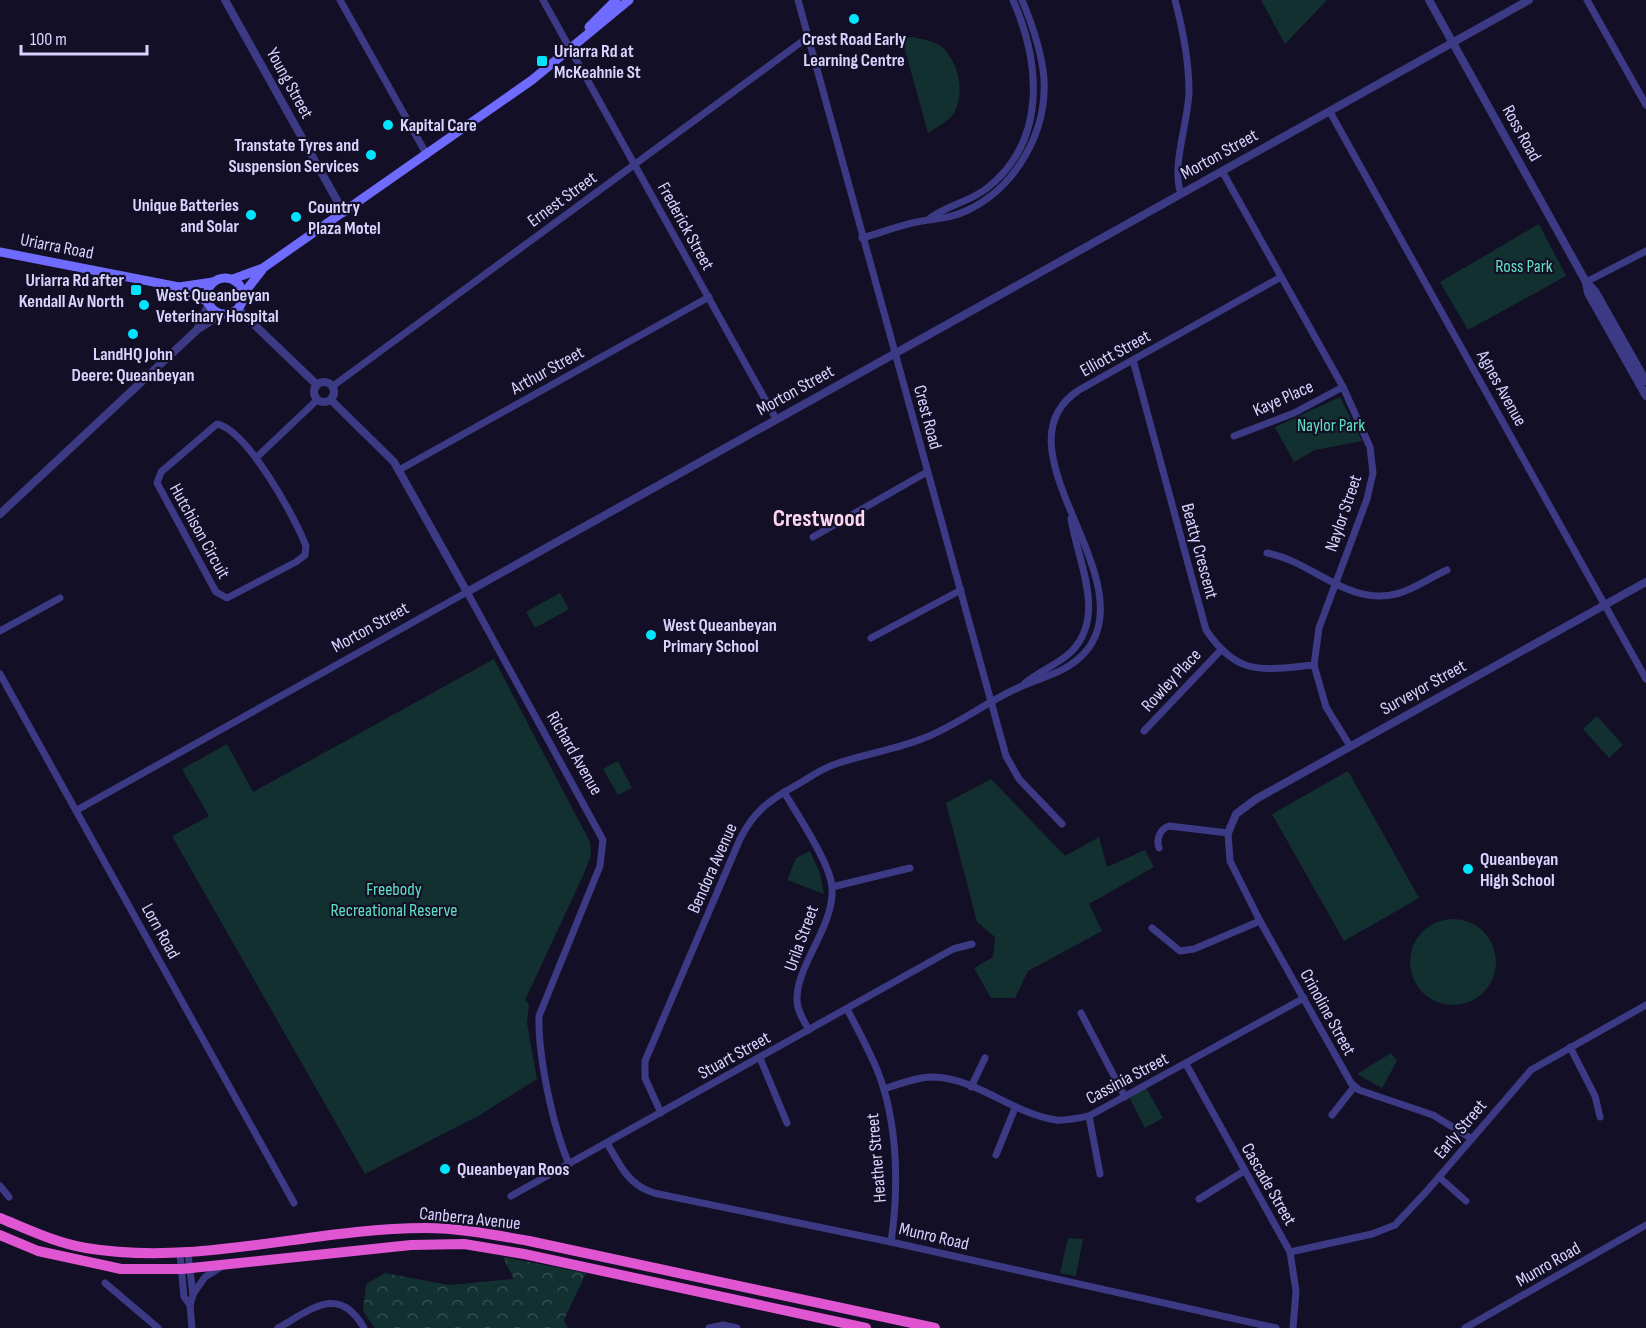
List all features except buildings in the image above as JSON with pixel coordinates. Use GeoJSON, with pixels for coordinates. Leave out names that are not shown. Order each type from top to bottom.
{"type":"FeatureCollection","features":[{"type":"Feature","properties":{"kind":"highway","name":"Canberra Avenue"},"geometry":{"type":"LineString","coordinates":[[0,1218],[85,1248],[184,1254],[386,1230],[427,1228],[472,1231],[529,1241],[936,1328]]}},
{"type":"Feature","properties":{"kind":"highway","name":"Canberra Avenue"},"geometry":{"type":"LineString","coordinates":[[0,1235],[38,1251],[98,1266],[121,1269],[186,1269],[411,1245],[464,1244],[535,1256],[866,1328]]}},
{"type":"Feature","properties":{"kind":"main road"},"geometry":{"type":"LineString","coordinates":[[263,268],[244,293],[238,309],[231,314],[222,314],[208,303],[208,291],[213,282],[223,278],[233,279],[263,268],[532,80],[570,48],[616,0]]}},
{"type":"Feature","properties":{"kind":"main road"},"geometry":{"type":"LineString","coordinates":[[578,40],[629,0]]}},
{"type":"Feature","properties":{"kind":"main road","name":"Uriarra Road"},"geometry":{"type":"LineString","coordinates":[[2,252],[179,287],[208,303]]}},
{"type":"Feature","properties":{"kind":"main road"},"geometry":{"type":"LineString","coordinates":[[233,279],[244,293]]}},
{"type":"Feature","properties":{"kind":"main road","name":"Uriarra Road"},"geometry":{"type":"LineString","coordinates":[[179,287],[213,282]]}},
{"type":"Feature","properties":{"kind":"street","name":"Young Street"},"geometry":{"type":"LineString","coordinates":[[225,0],[344,213]]}},
{"type":"Feature","properties":{"kind":"street"},"geometry":{"type":"LineString","coordinates":[[340,0],[427,155]]}},
{"type":"Feature","properties":{"kind":"street","name":"Frederick Street"},"geometry":{"type":"LineString","coordinates":[[543,0],[777,419]]}},
{"type":"Feature","properties":{"kind":"street","name":"Crest Road"},"geometry":{"type":"LineString","coordinates":[[798,0],[862,238],[1010,764],[1019,779],[1062,824]]}},
{"type":"Feature","properties":{"kind":"street"},"geometry":{"type":"LineString","coordinates":[[862,238],[929,219],[969,200],[997,179],[1016,155],[1029,129],[1034,96],[1034,71],[1013,0]]}},
{"type":"Feature","properties":{"kind":"street"},"geometry":{"type":"LineString","coordinates":[[929,219],[943,220],[959,214],[990,196],[1019,166],[1032,142],[1042,108],[1044,81],[1038,50],[1022,0]]}},
{"type":"Feature","properties":{"kind":"street"},"geometry":{"type":"LineString","coordinates":[[1175,0],[1183,34],[1189,91],[1177,172],[1181,194]]}},
{"type":"Feature","properties":{"kind":"street","name":"Ross Road"},"geometry":{"type":"LineString","coordinates":[[1429,0],[1586,282],[1595,291],[1646,381]]}},
{"type":"Feature","properties":{"kind":"street","name":"Morton Street"},"geometry":{"type":"LineString","coordinates":[[77,810],[1529,0]]}},
{"type":"Feature","properties":{"kind":"street"},"geometry":{"type":"LineString","coordinates":[[1587,0],[1646,105]]}},
{"type":"Feature","properties":{"kind":"street","name":"Ernest Street"},"geometry":{"type":"LineString","coordinates":[[333,386],[808,37]]}},
{"type":"Feature","properties":{"kind":"street","name":"Agnes Avenue"},"geometry":{"type":"LineString","coordinates":[[1330,112],[1646,679]]}},
{"type":"Feature","properties":{"kind":"street","name":"Naylor Street"},"geometry":{"type":"LineString","coordinates":[[1222,171],[1343,387],[1370,447],[1373,472],[1367,499],[1334,582],[1319,628],[1314,665],[1326,707],[1350,746]]}},
{"type":"Feature","properties":{"kind":"street"},"geometry":{"type":"LineString","coordinates":[[1586,282],[1646,251]]}},
{"type":"Feature","properties":{"kind":"street","name":"Elliott Street"},"geometry":{"type":"LineString","coordinates":[[1022,686],[1070,653],[1088,623],[1089,598],[1050,436],[1052,423],[1069,396],[1281,277]]}},
{"type":"Feature","properties":{"kind":"street","name":"Ross Road"},"geometry":{"type":"LineString","coordinates":[[1586,282],[1588,294],[1646,396]]}},
{"type":"Feature","properties":{"kind":"street","name":"Arthur Street"},"geometry":{"type":"LineString","coordinates":[[399,470],[709,297]]}},
{"type":"Feature","properties":{"kind":"street"},"geometry":{"type":"LineString","coordinates":[[198,329],[208,303]]}},
{"type":"Feature","properties":{"kind":"street"},"geometry":{"type":"LineString","coordinates":[[238,309],[317,385]]}},
{"type":"Feature","properties":{"kind":"street"},"geometry":{"type":"LineString","coordinates":[[0,514],[198,329],[222,314]]}},
{"type":"Feature","properties":{"kind":"street","name":"Beatty Crescent"},"geometry":{"type":"LineString","coordinates":[[1133,360],[1206,630],[1220,651],[1240,665],[1268,669],[1314,665]]}},
{"type":"Feature","properties":{"kind":"street"},"geometry":{"type":"LineString","coordinates":[[323,382],[333,386],[334,395],[331,400],[326,402],[317,400],[314,394],[317,385],[323,382]]}},
{"type":"Feature","properties":{"kind":"street","name":"Kaye Place"},"geometry":{"type":"LineString","coordinates":[[1234,436],[1294,413],[1343,387]]}},
{"type":"Feature","properties":{"kind":"street"},"geometry":{"type":"LineString","coordinates":[[257,457],[317,400]]}},
{"type":"Feature","properties":{"kind":"street","name":"Richard Avenue"},"geometry":{"type":"LineString","coordinates":[[331,400],[399,470],[603,840],[600,866],[538,1016],[540,1043],[550,1098],[569,1164]]}},
{"type":"Feature","properties":{"kind":"street","name":"Hutchison Circuit"},"geometry":{"type":"LineString","coordinates":[[217,424],[225,427],[257,457],[305,543],[306,550],[296,562],[237,594],[224,598],[216,592],[157,481],[161,472],[217,424]]}},
{"type":"Feature","properties":{"kind":"street"},"geometry":{"type":"LineString","coordinates":[[813,537],[927,472]]}},
{"type":"Feature","properties":{"kind":"street","name":"Elliott Street"},"geometry":{"type":"LineString","coordinates":[[991,701],[1022,686],[1047,678],[1071,665],[1086,651],[1097,630],[1100,608],[1098,590],[1085,546],[1069,508]]}},
{"type":"Feature","properties":{"kind":"street"},"geometry":{"type":"LineString","coordinates":[[1267,553],[1287,556],[1349,592],[1376,597],[1398,593],[1447,570]]}},
{"type":"Feature","properties":{"kind":"street","name":"Surveyor Street"},"geometry":{"type":"LineString","coordinates":[[1227,833],[1233,819],[1246,805],[1646,582]]}},
{"type":"Feature","properties":{"kind":"street"},"geometry":{"type":"LineString","coordinates":[[871,638],[960,590]]}},
{"type":"Feature","properties":{"kind":"street"},"geometry":{"type":"LineString","coordinates":[[0,631],[60,598]]}},
{"type":"Feature","properties":{"kind":"street","name":"Rowley Place"},"geometry":{"type":"LineString","coordinates":[[1144,731],[1220,651]]}},
{"type":"Feature","properties":{"kind":"street","name":"Lorn Road"},"geometry":{"type":"LineString","coordinates":[[0,674],[294,1203]]}},
{"type":"Feature","properties":{"kind":"street","name":"Bendora Avenue"},"geometry":{"type":"LineString","coordinates":[[661,1113],[645,1078],[645,1061],[746,826],[761,807],[830,766],[924,739],[991,701]]}},
{"type":"Feature","properties":{"kind":"street","name":"Urila Street"},"geometry":{"type":"LineString","coordinates":[[784,792],[819,855],[832,887],[825,922],[798,993],[799,1009],[808,1030]]}},
{"type":"Feature","properties":{"kind":"street"},"geometry":{"type":"LineString","coordinates":[[1159,848],[1157,841],[1160,833],[1170,826],[1227,833]]}},
{"type":"Feature","properties":{"kind":"street","name":"Crinoline Street"},"geometry":{"type":"LineString","coordinates":[[1227,833],[1230,861],[1260,921],[1354,1087]]}},
{"type":"Feature","properties":{"kind":"street"},"geometry":{"type":"LineString","coordinates":[[832,887],[910,868]]}},
{"type":"Feature","properties":{"kind":"street"},"geometry":{"type":"LineString","coordinates":[[1152,928],[1180,951],[1194,949],[1260,921]]}},
{"type":"Feature","properties":{"kind":"street","name":"Stuart Street"},"geometry":{"type":"LineString","coordinates":[[511,1196],[953,949],[972,944]]}},
{"type":"Feature","properties":{"kind":"street","name":"Cassinia Street"},"geometry":{"type":"LineString","coordinates":[[884,1089],[932,1077],[971,1087],[1015,1108],[1058,1120],[1089,1116],[1304,998]]}},
{"type":"Feature","properties":{"kind":"street","name":"Early Street"},"geometry":{"type":"LineString","coordinates":[[1290,1252],[1372,1234],[1395,1225],[1472,1139],[1526,1074],[1540,1063],[1646,1005]]}},
{"type":"Feature","properties":{"kind":"street","name":"Heather Street"},"geometry":{"type":"LineString","coordinates":[[847,1009],[872,1058],[884,1089],[894,1154],[896,1209],[891,1242]]}},
{"type":"Feature","properties":{"kind":"street"},"geometry":{"type":"LineString","coordinates":[[1080,1013],[1125,1097]]}},
{"type":"Feature","properties":{"kind":"street"},"geometry":{"type":"LineString","coordinates":[[1570,1047],[1595,1096],[1600,1118]]}},
{"type":"Feature","properties":{"kind":"street"},"geometry":{"type":"LineString","coordinates":[[760,1058],[787,1123]]}},
{"type":"Feature","properties":{"kind":"street"},"geometry":{"type":"LineString","coordinates":[[971,1087],[985,1058]]}},
{"type":"Feature","properties":{"kind":"street","name":"Cascade Street"},"geometry":{"type":"LineString","coordinates":[[1186,1064],[1290,1252],[1296,1291],[1293,1328]]}},
{"type":"Feature","properties":{"kind":"street"},"geometry":{"type":"LineString","coordinates":[[1332,1115],[1354,1087],[1433,1115],[1472,1139]]}},
{"type":"Feature","properties":{"kind":"street"},"geometry":{"type":"LineString","coordinates":[[996,1155],[1015,1108]]}},
{"type":"Feature","properties":{"kind":"street"},"geometry":{"type":"LineString","coordinates":[[1089,1116],[1100,1174]]}},
{"type":"Feature","properties":{"kind":"street","name":"Munro Road"},"geometry":{"type":"LineString","coordinates":[[607,1143],[628,1178],[642,1189],[1276,1328]]}},
{"type":"Feature","properties":{"kind":"street"},"geometry":{"type":"LineString","coordinates":[[1199,1199],[1244,1171]]}},
{"type":"Feature","properties":{"kind":"street"},"geometry":{"type":"LineString","coordinates":[[1439,1177],[1466,1201]]}},
{"type":"Feature","properties":{"kind":"street"},"geometry":{"type":"LineString","coordinates":[[0,1186],[9,1197]]}},
{"type":"Feature","properties":{"kind":"street","name":"Munro Road"},"geometry":{"type":"LineString","coordinates":[[1465,1328],[1646,1225]]}},
{"type":"Feature","properties":{"kind":"street"},"geometry":{"type":"LineString","coordinates":[[184,1254],[193,1295]]}},
{"type":"Feature","properties":{"kind":"street"},"geometry":{"type":"LineString","coordinates":[[192,1328],[190,1305],[193,1295],[205,1277],[223,1265]]}},
{"type":"Feature","properties":{"kind":"street"},"geometry":{"type":"LineString","coordinates":[[186,1269],[184,1297],[190,1305]]}},
{"type":"Feature","properties":{"kind":"street"},"geometry":{"type":"LineString","coordinates":[[105,1283],[158,1328]]}},
{"type":"Feature","properties":{"kind":"street"},"geometry":{"type":"LineString","coordinates":[[278,1328],[317,1306],[329,1303],[341,1304],[353,1310],[364,1328]]}},
{"type":"Feature","properties":{"kind":"street"},"geometry":{"type":"LineString","coordinates":[[709,1328],[723,1324],[736,1328]]}},
{"type":"Feature","properties":{"kind":"green space"},"geometry":{"type":"Polygon","coordinates":[[[1261,0],[1327,0],[1285,44],[1261,0]]]}},
{"type":"Feature","properties":{"kind":"green space"},"geometry":{"type":"Polygon","coordinates":[[[912,37],[939,45],[946,51],[955,67],[960,86],[958,105],[952,116],[928,133],[902,39],[912,37]]]}},
{"type":"Feature","properties":{"kind":"green space","name":"Ross Park"},"geometry":{"type":"Polygon","coordinates":[[[1539,224],[1566,276],[1468,330],[1440,282],[1539,224]]]}},
{"type":"Feature","properties":{"kind":"green space","name":"Naylor Park"},"geometry":{"type":"Polygon","coordinates":[[[1340,397],[1362,441],[1315,450],[1294,462],[1275,427],[1340,397]]]}},
{"type":"Feature","properties":{"kind":"green space"},"geometry":{"type":"Polygon","coordinates":[[[560,593],[569,609],[535,628],[526,612],[560,593]]]}},
{"type":"Feature","properties":{"kind":"green space","name":"Freebody Recreational Reserve"},"geometry":{"type":"Polygon","coordinates":[[[494,659],[590,842],[591,856],[582,878],[525,1000],[529,1004],[527,1023],[537,1079],[480,1115],[365,1174],[172,836],[209,816],[182,769],[227,744],[253,792],[494,659]]]}},
{"type":"Feature","properties":{"kind":"green space"},"geometry":{"type":"Polygon","coordinates":[[[1597,716],[1623,745],[1609,758],[1583,729],[1597,716]]]}},
{"type":"Feature","properties":{"kind":"green space"},"geometry":{"type":"Polygon","coordinates":[[[618,761],[632,788],[618,795],[603,769],[618,761]]]}},
{"type":"Feature","properties":{"kind":"green space"},"geometry":{"type":"Polygon","coordinates":[[[1348,771],[1419,898],[1344,941],[1272,814],[1348,771]]]}},
{"type":"Feature","properties":{"kind":"green space"},"geometry":{"type":"Polygon","coordinates":[[[991,779],[1065,856],[1099,837],[1107,867],[1145,850],[1154,867],[1089,904],[1102,931],[1028,971],[1015,998],[991,998],[974,968],[993,957],[995,937],[977,922],[946,803],[991,779]]]}},
{"type":"Feature","properties":{"kind":"green space"},"geometry":{"type":"Polygon","coordinates":[[[810,851],[820,873],[824,894],[787,880],[796,858],[810,851]]]}},
{"type":"Feature","properties":{"kind":"green space"},"geometry":{"type":"Polygon","coordinates":[[[1453,919],[1477,926],[1489,938],[1496,962],[1489,986],[1477,998],[1453,1005],[1429,998],[1417,986],[1410,962],[1417,938],[1429,926],[1453,919]]]}},
{"type":"Feature","properties":{"kind":"green space"},"geometry":{"type":"Polygon","coordinates":[[[1391,1053],[1397,1061],[1382,1088],[1357,1074],[1391,1053]]]}},
{"type":"Feature","properties":{"kind":"green space"},"geometry":{"type":"Polygon","coordinates":[[[1145,1086],[1163,1118],[1145,1128],[1128,1095],[1145,1086]]]}},
{"type":"Feature","properties":{"kind":"green space"},"geometry":{"type":"Polygon","coordinates":[[[1068,1238],[1083,1239],[1076,1276],[1060,1273],[1068,1238]]]}},
{"type":"Feature","properties":{"kind":"green space"},"geometry":{"type":"Polygon","coordinates":[[[503,1257],[586,1273],[564,1320],[568,1328],[375,1328],[363,1311],[366,1284],[385,1273],[449,1285],[514,1279],[503,1257]]]}},
{"type":"Feature","properties":{"kind":"place","name":"Crest Road Early Learning Centre"},"geometry":{"type":"Point","coordinates":[854,19]}},
{"type":"Feature","properties":{"kind":"place","name":"Uriarra Rd at McKeahnie St"},"geometry":{"type":"Point","coordinates":[542,61]}},
{"type":"Feature","properties":{"kind":"place","name":"Kapital Care"},"geometry":{"type":"Point","coordinates":[388,125]}},
{"type":"Feature","properties":{"kind":"place","name":"Transtate Tyres and Suspension Services"},"geometry":{"type":"Point","coordinates":[371,155]}},
{"type":"Feature","properties":{"kind":"place","name":"Unique Batteries and Solar"},"geometry":{"type":"Point","coordinates":[251,215]}},
{"type":"Feature","properties":{"kind":"place","name":"Country Plaza Motel"},"geometry":{"type":"Point","coordinates":[296,217]}},
{"type":"Feature","properties":{"kind":"place","name":"Uriarra Rd after Kendall Av North"},"geometry":{"type":"Point","coordinates":[136,290]}},
{"type":"Feature","properties":{"kind":"place","name":"West Queanbeyan Veterinary Hospital"},"geometry":{"type":"Point","coordinates":[144,305]}},
{"type":"Feature","properties":{"kind":"place","name":"LandHQ John Deere: Queanbeyan"},"geometry":{"type":"Point","coordinates":[133,334]}},
{"type":"Feature","properties":{"kind":"place","name":"West Queanbeyan Primary School"},"geometry":{"type":"Point","coordinates":[651,635]}},
{"type":"Feature","properties":{"kind":"place","name":"Queanbeyan High School"},"geometry":{"type":"Point","coordinates":[1468,869]}},
{"type":"Feature","properties":{"kind":"place","name":"Queanbeyan Roos"},"geometry":{"type":"Point","coordinates":[445,1169]}},
{"type":"Feature","properties":{"kind":"district","name":"Crestwood"},"geometry":{"type":"Point","coordinates":[819,518]}}]}
